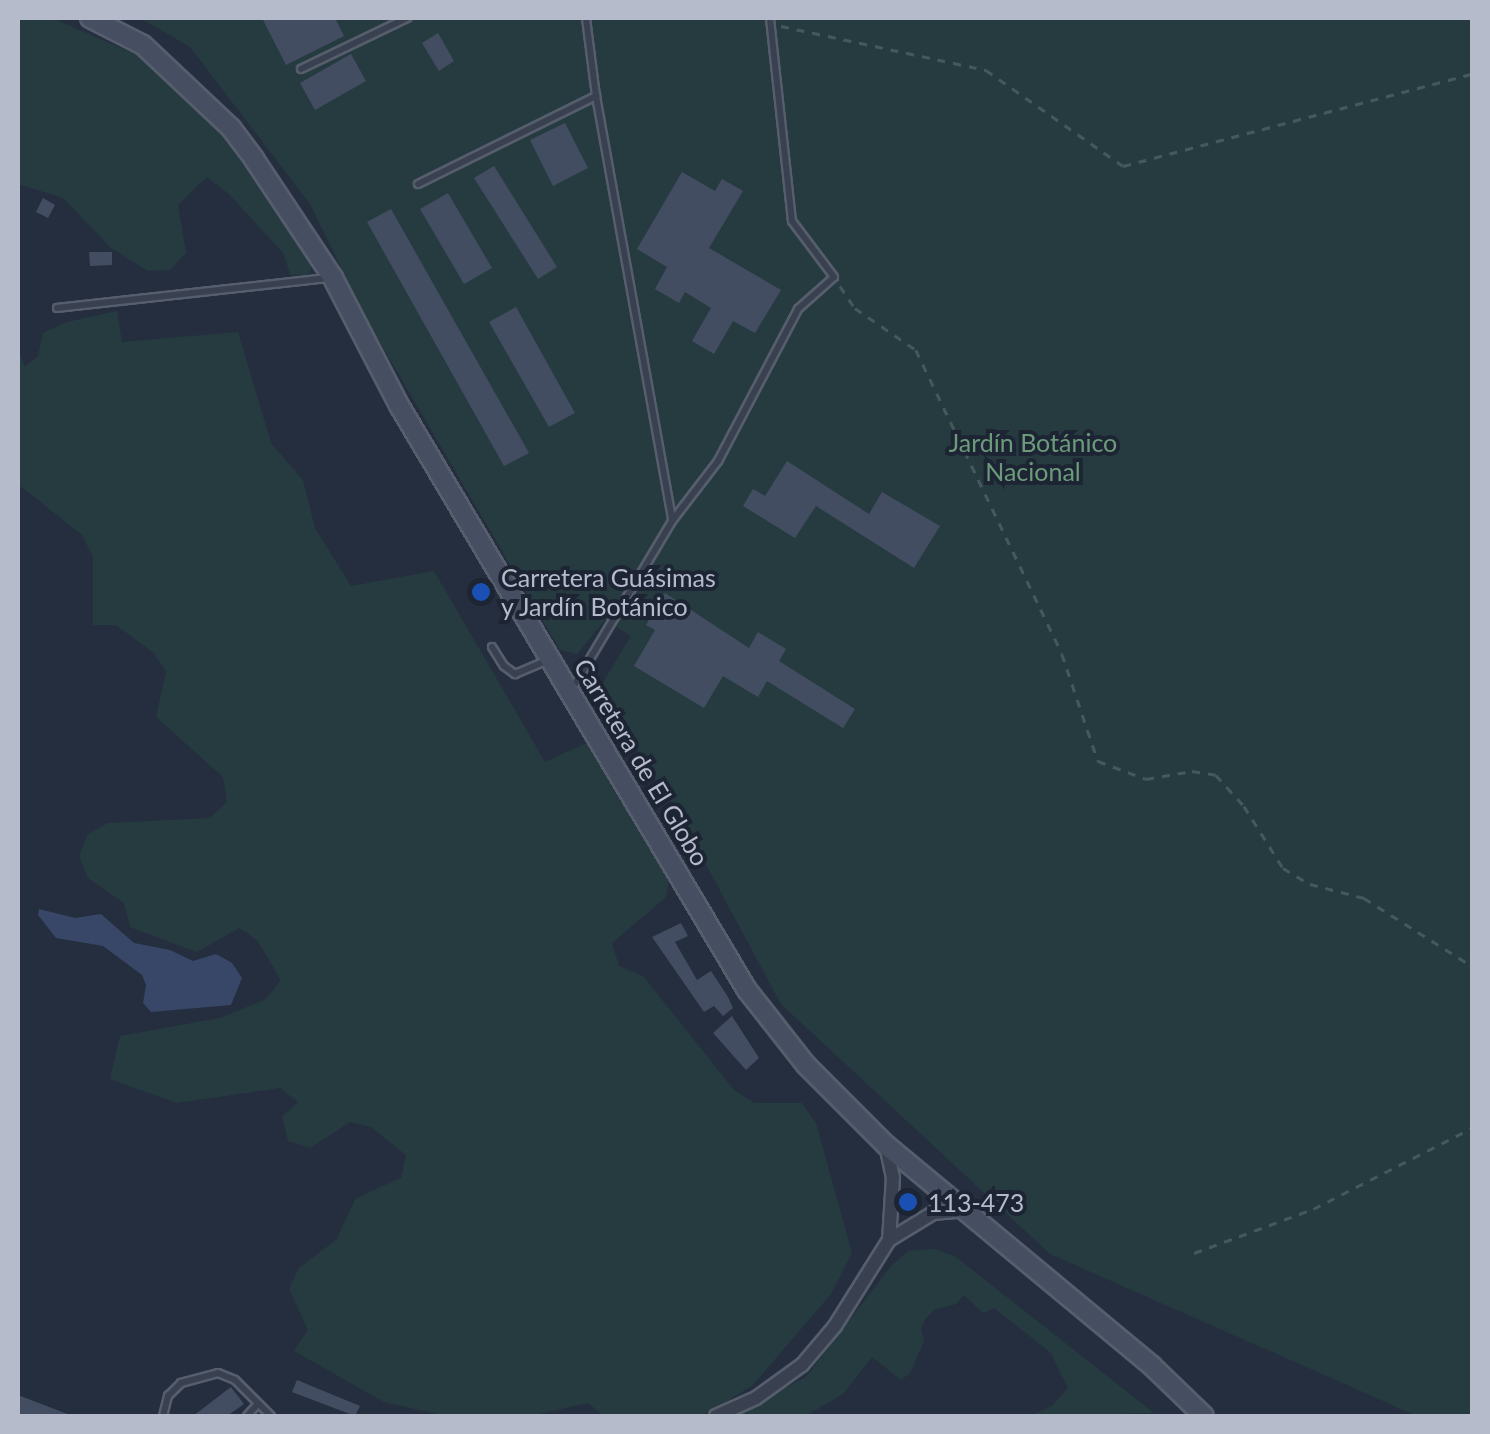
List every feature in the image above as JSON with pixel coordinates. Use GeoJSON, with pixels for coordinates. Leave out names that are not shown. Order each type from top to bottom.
{"type":"FeatureCollection","features":[{"type":"Feature","properties":{"kind":"main road","name":"Carretera de El Globo"},"geometry":{"type":"LineString","coordinates":[[90,18],[143,45],[231,128],[333,278],[400,407],[747,990],[806,1065],[886,1145],[1152,1366],[1204,1416]]}},
{"type":"Feature","properties":{"kind":"street"},"geometry":{"type":"LineString","coordinates":[[886,1145],[893,1177],[888,1240]]}},
{"type":"Feature","properties":{"kind":"street"},"geometry":{"type":"LineString","coordinates":[[716,1416],[756,1398],[802,1365],[835,1326],[888,1240],[933,1212],[967,1210]]}},
{"type":"Feature","properties":{"kind":"lane"},"geometry":{"type":"LineString","coordinates":[[301,69],[407,18]]}},
{"type":"Feature","properties":{"kind":"lane"},"geometry":{"type":"LineString","coordinates":[[586,18],[596,96],[672,521]]}},
{"type":"Feature","properties":{"kind":"lane"},"geometry":{"type":"LineString","coordinates":[[571,690],[672,521],[718,461],[798,309],[834,277],[792,221],[770,21]]}},
{"type":"Feature","properties":{"kind":"lane"},"geometry":{"type":"LineString","coordinates":[[418,184],[596,96]]}},
{"type":"Feature","properties":{"kind":"lane"},"geometry":{"type":"LineString","coordinates":[[57,308],[333,278]]}},
{"type":"Feature","properties":{"kind":"lane"},"geometry":{"type":"LineString","coordinates":[[492,648],[515,674],[552,658]]}},
{"type":"Feature","properties":{"kind":"lane"},"geometry":{"type":"LineString","coordinates":[[163,1416],[168,1396],[181,1383],[204,1374],[235,1380],[271,1416]]}},
{"type":"Feature","properties":{"kind":"lane"},"geometry":{"type":"LineString","coordinates":[[248,1416],[257,1405]]}},
{"type":"Feature","properties":{"kind":"path"},"geometry":{"type":"LineString","coordinates":[[770,21],[986,70],[1124,166],[1472,74]]}},
{"type":"Feature","properties":{"kind":"path"},"geometry":{"type":"LineString","coordinates":[[834,277],[855,308],[916,350],[1062,654],[1098,761],[1146,779],[1192,772],[1216,775],[1244,806],[1283,868],[1310,884],[1364,898],[1472,966]]}},
{"type":"Feature","properties":{"kind":"path"},"geometry":{"type":"LineString","coordinates":[[1194,1252],[1312,1209],[1472,1128]]}},
{"type":"Feature","properties":{"kind":"green space"},"geometry":{"type":"Polygon","coordinates":[[[18,18],[52,18],[144,58],[227,132],[312,263],[309,276],[290,275],[284,254],[230,195],[207,177],[178,205],[186,253],[170,270],[148,271],[111,248],[63,198],[18,184],[18,18]]]}},
{"type":"Feature","properties":{"kind":"green space","name":"Jardín Botánico Nacional"},"geometry":{"type":"Polygon","coordinates":[[[140,18],[1472,18],[1472,1416],[1417,1416],[1050,1254],[781,1004],[681,818],[599,689],[631,636],[605,620],[577,654],[560,650],[368,322],[310,204],[190,47],[140,18]]]}},
{"type":"Feature","properties":{"kind":"green space"},"geometry":{"type":"Polygon","coordinates":[[[117,311],[122,342],[238,332],[271,443],[303,480],[315,528],[351,586],[434,571],[545,762],[589,742],[669,879],[666,897],[612,943],[619,966],[643,976],[734,1090],[754,1103],[802,1103],[816,1123],[852,1253],[831,1294],[753,1385],[711,1411],[699,1416],[604,1416],[588,1403],[530,1416],[446,1416],[384,1402],[294,1351],[308,1330],[289,1289],[299,1268],[336,1240],[356,1198],[401,1178],[406,1155],[371,1127],[350,1122],[310,1148],[288,1141],[282,1117],[298,1102],[280,1088],[177,1103],[110,1079],[120,1036],[220,1018],[266,999],[281,980],[257,940],[239,928],[197,952],[130,927],[124,903],[88,878],[79,856],[88,834],[108,823],[210,818],[227,802],[223,777],[156,717],[166,672],[154,653],[116,625],[93,625],[93,557],[82,535],[22,487],[18,488],[18,350],[25,367],[38,356],[43,333],[67,322],[117,311]]]}},
{"type":"Feature","properties":{"kind":"green space"},"geometry":{"type":"Polygon","coordinates":[[[935,1249],[956,1257],[1154,1413],[1030,1416],[1052,1406],[1068,1388],[1051,1353],[994,1308],[983,1313],[964,1295],[956,1304],[934,1310],[925,1319],[921,1330],[924,1341],[910,1373],[901,1380],[872,1357],[843,1394],[805,1416],[729,1416],[806,1377],[891,1266],[908,1251],[935,1249]]]}},
{"type":"Feature","properties":{"kind":"water"},"geometry":{"type":"Polygon","coordinates":[[[39,909],[75,918],[101,914],[134,943],[170,950],[193,961],[216,954],[232,963],[242,978],[231,1005],[151,1012],[143,1003],[146,985],[142,975],[103,946],[56,938],[38,915],[39,909]]]}},
{"type":"Feature","properties":{"kind":"building"},"geometry":{"type":"Polygon","coordinates":[[[262,18],[335,18],[344,36],[286,65],[262,18]]]}},
{"type":"Feature","properties":{"kind":"building"},"geometry":{"type":"Polygon","coordinates":[[[438,33],[454,61],[439,71],[422,43],[438,33]]]}},
{"type":"Feature","properties":{"kind":"building"},"geometry":{"type":"Polygon","coordinates":[[[351,54],[366,81],[315,110],[300,83],[351,54]]]}},
{"type":"Feature","properties":{"kind":"building"},"geometry":{"type":"Polygon","coordinates":[[[565,123],[588,168],[553,186],[530,140],[565,123]]]}},
{"type":"Feature","properties":{"kind":"building"},"geometry":{"type":"Polygon","coordinates":[[[494,166],[557,267],[538,279],[474,178],[494,166]]]}},
{"type":"Feature","properties":{"kind":"building"},"geometry":{"type":"Polygon","coordinates":[[[682,172],[715,191],[722,179],[743,191],[709,248],[781,290],[755,333],[733,321],[714,354],[692,341],[711,308],[685,292],[679,303],[655,289],[667,267],[637,249],[682,172]]]}},
{"type":"Feature","properties":{"kind":"building"},"geometry":{"type":"Polygon","coordinates":[[[448,193],[492,268],[464,284],[420,209],[448,193]]]}},
{"type":"Feature","properties":{"kind":"building"},"geometry":{"type":"Polygon","coordinates":[[[43,198],[55,205],[48,218],[36,212],[43,198]]]}},
{"type":"Feature","properties":{"kind":"building"},"geometry":{"type":"Polygon","coordinates":[[[391,209],[529,453],[504,466],[367,222],[391,209]]]}},
{"type":"Feature","properties":{"kind":"building"},"geometry":{"type":"Polygon","coordinates":[[[89,252],[112,252],[112,265],[90,266],[89,252]]]}},
{"type":"Feature","properties":{"kind":"building"},"geometry":{"type":"Polygon","coordinates":[[[516,307],[575,413],[549,427],[489,322],[516,307]]]}},
{"type":"Feature","properties":{"kind":"building"},"geometry":{"type":"Polygon","coordinates":[[[787,461],[869,514],[882,492],[940,526],[914,568],[816,506],[795,538],[743,506],[753,489],[765,496],[787,461]]]}},
{"type":"Feature","properties":{"kind":"building"},"geometry":{"type":"Polygon","coordinates":[[[665,593],[749,648],[758,632],[786,649],[779,661],[855,709],[843,728],[767,681],[758,697],[723,676],[704,708],[634,666],[655,630],[646,625],[665,593]]]}},
{"type":"Feature","properties":{"kind":"building"},"geometry":{"type":"Polygon","coordinates":[[[681,923],[688,936],[675,942],[697,980],[711,971],[728,997],[733,1008],[723,1016],[714,1006],[704,1012],[652,937],[681,923]]]}},
{"type":"Feature","properties":{"kind":"building"},"geometry":{"type":"Polygon","coordinates":[[[732,1016],[759,1058],[746,1070],[713,1033],[732,1016]]]}},
{"type":"Feature","properties":{"kind":"building"},"geometry":{"type":"Polygon","coordinates":[[[297,1380],[360,1406],[355,1416],[292,1392],[297,1380]]]}},
{"type":"Feature","properties":{"kind":"building"},"geometry":{"type":"Polygon","coordinates":[[[231,1387],[244,1404],[227,1416],[193,1416],[231,1387]]]}},
{"type":"Feature","properties":{"kind":"building"},"geometry":{"type":"Polygon","coordinates":[[[18,1395],[70,1415],[70,1416],[18,1415],[18,1395]]]}},
{"type":"Feature","properties":{"kind":"place","name":"Carretera Guásimas y Jardín Botánico"},"geometry":{"type":"Point","coordinates":[481,592]}},
{"type":"Feature","properties":{"kind":"place","name":"113-473"},"geometry":{"type":"Point","coordinates":[908,1202]}}]}
